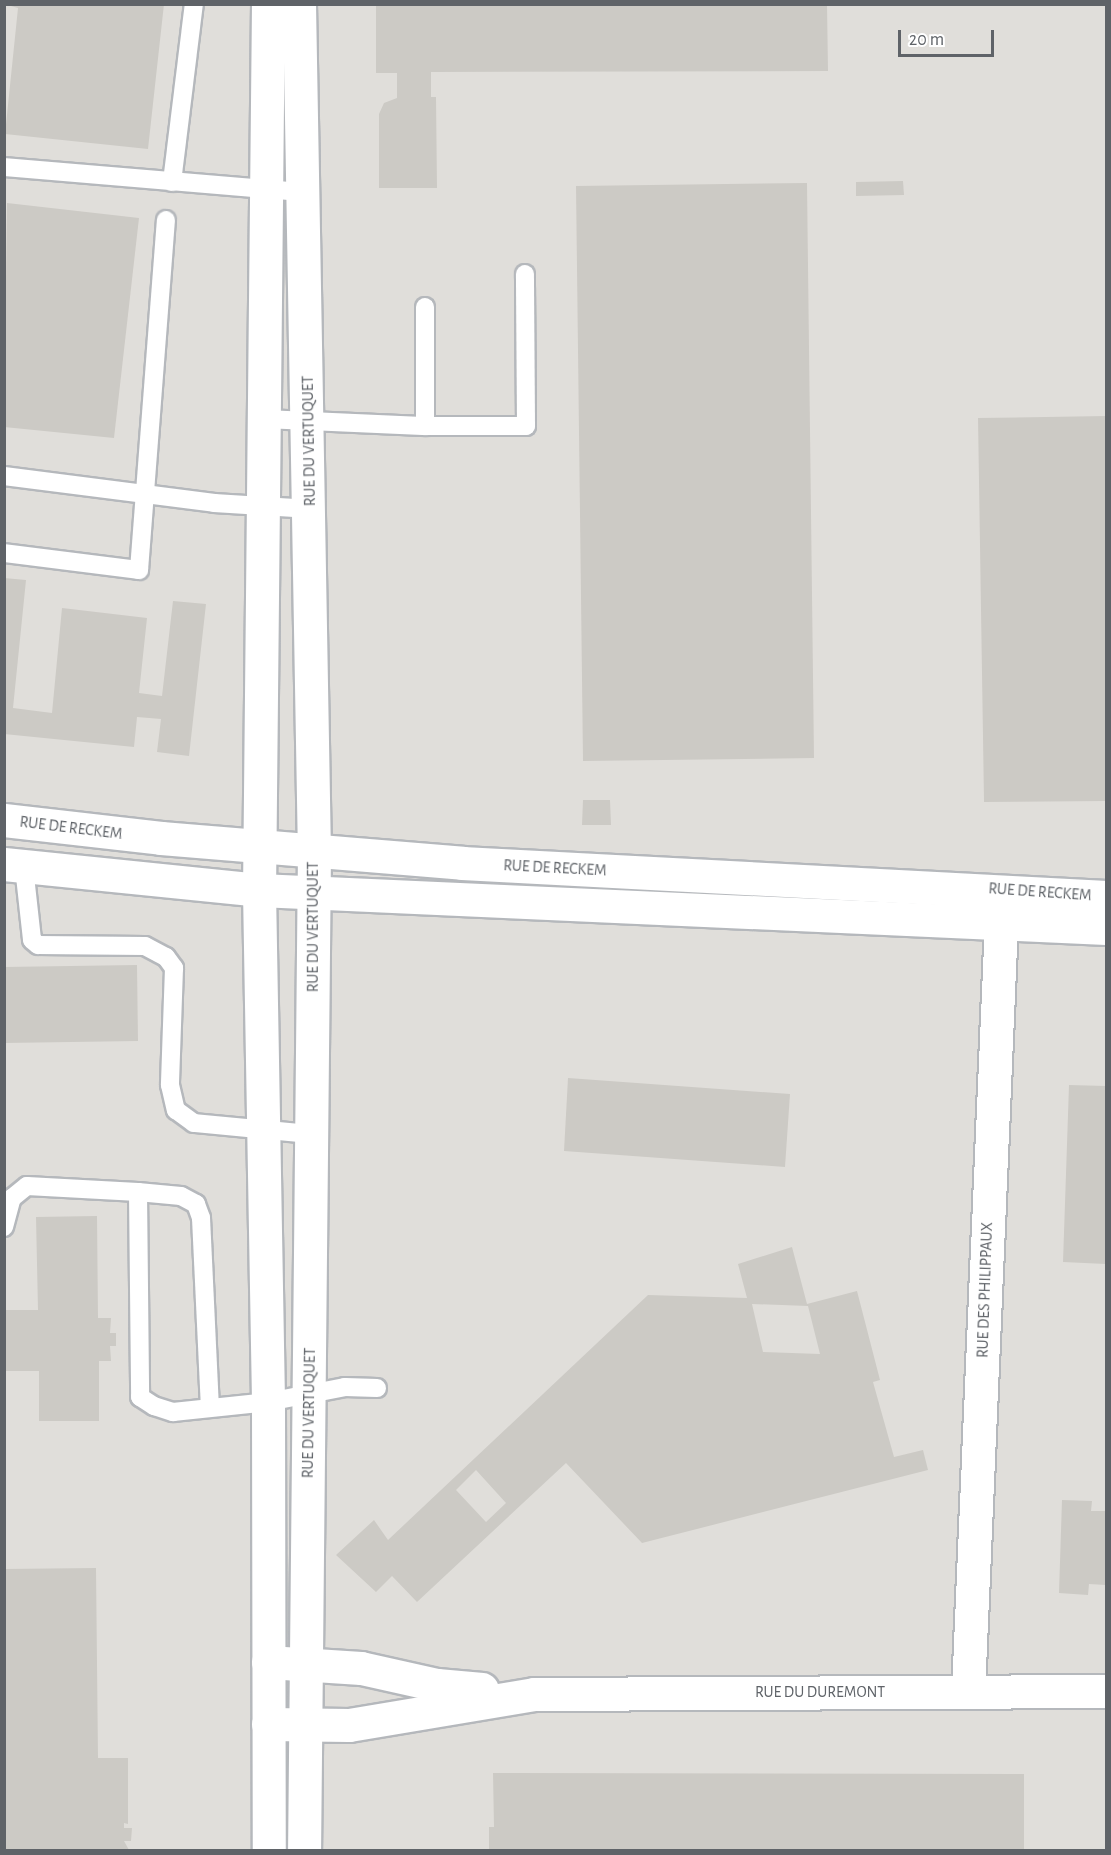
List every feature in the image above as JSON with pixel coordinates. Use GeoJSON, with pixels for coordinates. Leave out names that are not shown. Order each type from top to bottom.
{"type":"FeatureCollection","features":[{"type":"Feature","properties":{"kind":"street"},"geometry":{"type":"LineString","coordinates":[[268,4],[261,506],[259,890],[268,1402],[270,1851]]}},
{"type":"Feature","properties":{"kind":"street","name":"RUE DU VERTUQUET"},"geometry":{"type":"LineString","coordinates":[[299,4],[309,421],[314,851],[304,1851]]}},
{"type":"Feature","properties":{"kind":"street","name":"RUE DE RECKEM"},"geometry":{"type":"LineString","coordinates":[[4,820],[259,846],[462,863],[1002,889],[1107,897]]}},
{"type":"Feature","properties":{"kind":"street","name":"RUE DE RECKEM"},"geometry":{"type":"LineString","coordinates":[[14,866],[259,890],[1107,928]]}},
{"type":"Feature","properties":{"kind":"street","name":"RUE DES PHILIPPAUX"},"geometry":{"type":"LineString","coordinates":[[968,1691],[1002,889]]}},
{"type":"Feature","properties":{"kind":"street","name":"RUE DU DUREMONT"},"geometry":{"type":"LineString","coordinates":[[268,1662],[361,1668],[437,1685],[534,1694],[1107,1691]]}},
{"type":"Feature","properties":{"kind":"street","name":"RUE DU DUREMONT"},"geometry":{"type":"LineString","coordinates":[[268,1724],[349,1725],[534,1694]]}},
{"type":"Feature","properties":{"kind":"lane"},"geometry":{"type":"LineString","coordinates":[[172,182],[194,4]]}},
{"type":"Feature","properties":{"kind":"lane"},"geometry":{"type":"LineString","coordinates":[[4,167],[266,191],[304,192]]}},
{"type":"Feature","properties":{"kind":"lane"},"geometry":{"type":"LineString","coordinates":[[4,552],[139,570],[147,494],[166,220]]}},
{"type":"Feature","properties":{"kind":"lane"},"geometry":{"type":"LineString","coordinates":[[262,419],[425,426],[526,426],[525,274]]}},
{"type":"Feature","properties":{"kind":"lane"},"geometry":{"type":"LineString","coordinates":[[425,307],[425,426]]}},
{"type":"Feature","properties":{"kind":"lane"},"geometry":{"type":"LineString","coordinates":[[4,476],[147,494],[310,509]]}},
{"type":"Feature","properties":{"kind":"lane"},"geometry":{"type":"LineString","coordinates":[[14,866],[32,940],[38,945],[145,946],[166,957],[174,968],[170,1085],[176,1110],[194,1123],[264,1132],[311,1134]]}},
{"type":"Feature","properties":{"kind":"lane"},"geometry":{"type":"LineString","coordinates":[[4,1227],[12,1198],[27,1186],[181,1196],[196,1204],[201,1218],[210,1406]]}},
{"type":"Feature","properties":{"kind":"lane"},"geometry":{"type":"LineString","coordinates":[[138,1192],[140,1397],[154,1406],[173,1412],[210,1406],[268,1402],[345,1387],[376,1388]]}},
{"type":"Feature","properties":{"kind":"shaded area"},"geometry":{"type":"Polygon","coordinates":[[[5,5],[1106,5],[1106,1850],[5,1850],[5,5]]]}},
{"type":"Feature","properties":{"kind":"building"},"geometry":{"type":"Polygon","coordinates":[[[4,4],[164,4],[148,149],[5,134],[18,8],[4,4]]]}},
{"type":"Feature","properties":{"kind":"building"},"geometry":{"type":"Polygon","coordinates":[[[376,4],[827,4],[828,71],[431,72],[431,97],[436,97],[437,188],[379,188],[379,114],[384,103],[397,98],[397,73],[376,73],[376,4]]]}},
{"type":"Feature","properties":{"kind":"building"},"geometry":{"type":"Polygon","coordinates":[[[903,181],[904,195],[856,196],[856,182],[903,181]]]}},
{"type":"Feature","properties":{"kind":"building"},"geometry":{"type":"Polygon","coordinates":[[[807,183],[814,758],[583,761],[576,186],[807,183]]]}},
{"type":"Feature","properties":{"kind":"building"},"geometry":{"type":"Polygon","coordinates":[[[7,203],[139,218],[114,438],[4,427],[7,203]]]}},
{"type":"Feature","properties":{"kind":"building"},"geometry":{"type":"Polygon","coordinates":[[[1106,416],[1106,801],[984,802],[978,418],[1106,416]]]}},
{"type":"Feature","properties":{"kind":"building"},"geometry":{"type":"Polygon","coordinates":[[[4,578],[26,580],[13,708],[52,713],[62,608],[147,618],[139,693],[162,696],[173,601],[206,604],[189,756],[157,752],[161,719],[137,717],[134,747],[4,734],[4,578]]]}},
{"type":"Feature","properties":{"kind":"building"},"geometry":{"type":"Polygon","coordinates":[[[583,800],[610,800],[611,825],[582,825],[583,800]]]}},
{"type":"Feature","properties":{"kind":"building"},"geometry":{"type":"Polygon","coordinates":[[[137,965],[138,1041],[4,1043],[4,967],[137,965]]]}},
{"type":"Feature","properties":{"kind":"building"},"geometry":{"type":"Polygon","coordinates":[[[568,1078],[790,1094],[785,1167],[564,1151],[568,1078]]]}},
{"type":"Feature","properties":{"kind":"building"},"geometry":{"type":"Polygon","coordinates":[[[1069,1085],[1106,1086],[1106,1264],[1063,1262],[1069,1085]]]}},
{"type":"Feature","properties":{"kind":"building"},"geometry":{"type":"Polygon","coordinates":[[[97,1216],[98,1318],[111,1318],[110,1333],[116,1333],[116,1346],[110,1346],[111,1361],[99,1361],[99,1421],[39,1421],[39,1371],[4,1371],[4,1310],[38,1310],[36,1217],[97,1216]]]}},
{"type":"Feature","properties":{"kind":"building"},"geometry":{"type":"Polygon","coordinates":[[[792,1247],[807,1304],[857,1291],[880,1380],[873,1382],[894,1457],[923,1450],[928,1470],[642,1543],[566,1463],[417,1602],[392,1576],[376,1592],[336,1555],[374,1520],[388,1540],[648,1295],[747,1298],[738,1264],[792,1247]],[[752,1304],[763,1352],[820,1354],[808,1306],[752,1304]],[[476,1470],[456,1490],[486,1522],[506,1503],[476,1470]]]}},
{"type":"Feature","properties":{"kind":"building"},"geometry":{"type":"Polygon","coordinates":[[[1062,1500],[1092,1501],[1091,1511],[1106,1511],[1106,1585],[1089,1584],[1088,1595],[1059,1593],[1062,1500]]]}},
{"type":"Feature","properties":{"kind":"building"},"geometry":{"type":"Polygon","coordinates":[[[96,1568],[98,1758],[128,1758],[128,1824],[124,1823],[124,1828],[132,1828],[131,1841],[124,1841],[129,1850],[4,1850],[4,1569],[96,1568]]]}},
{"type":"Feature","properties":{"kind":"building"},"geometry":{"type":"Polygon","coordinates":[[[493,1773],[1024,1774],[1024,1850],[489,1850],[489,1827],[494,1827],[493,1773]]]}}]}
